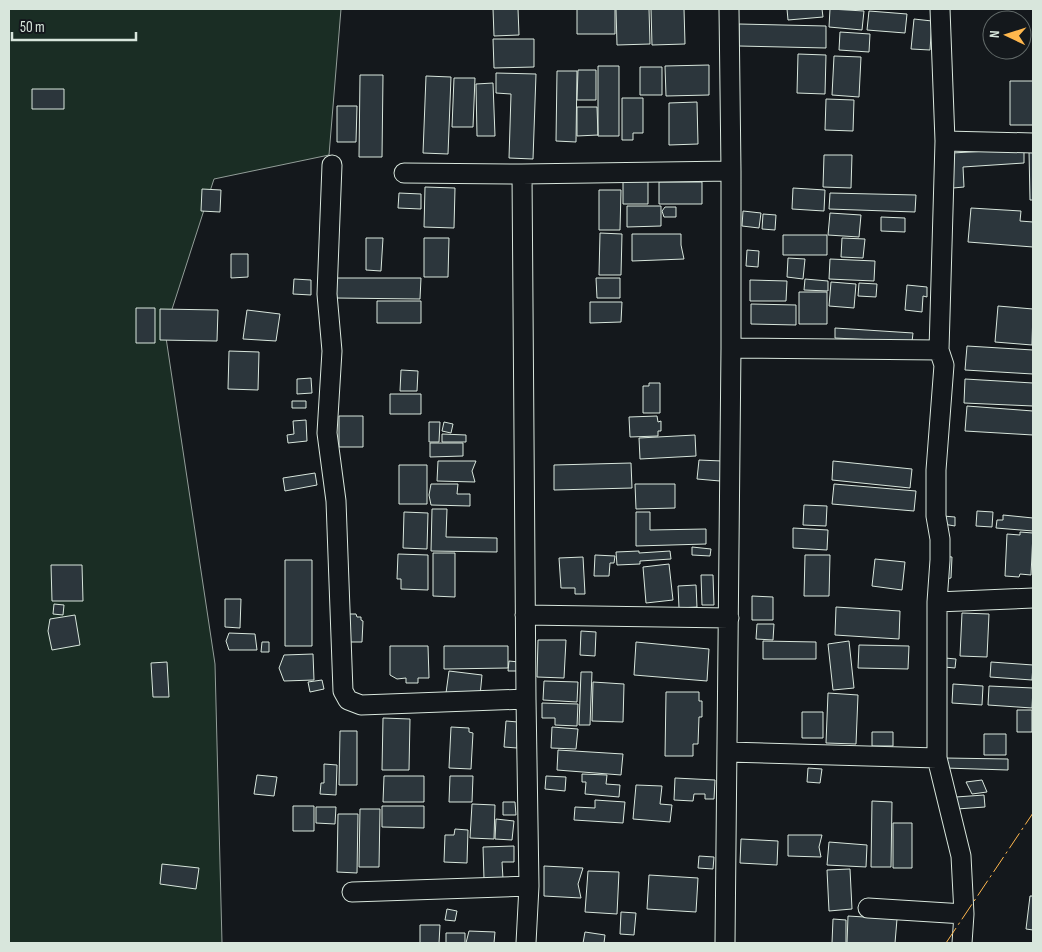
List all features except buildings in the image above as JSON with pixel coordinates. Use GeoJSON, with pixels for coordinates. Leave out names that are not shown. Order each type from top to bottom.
{"type":"FeatureCollection","features":[{"type":"Feature","properties":{"kind":"street"},"geometry":{"type":"LineString","coordinates":[[725,943],[732,348],[732,171],[729,9]]}},
{"type":"Feature","properties":{"kind":"street"},"geometry":{"type":"LineString","coordinates":[[940,9],[944,141],[940,350],[944,365],[936,470],[936,516],[940,539],[937,602],[937,758],[960,856],[964,914],[962,943]]}},
{"type":"Feature","properties":{"kind":"street"},"geometry":{"type":"LineString","coordinates":[[944,141],[1033,143]]}},
{"type":"Feature","properties":{"kind":"street"},"geometry":{"type":"LineString","coordinates":[[332,165],[327,294],[332,351],[327,433],[336,501],[343,691],[348,700],[361,705],[526,699]]}},
{"type":"Feature","properties":{"kind":"street"},"geometry":{"type":"LineString","coordinates":[[404,173],[522,174],[732,171]]}},
{"type":"Feature","properties":{"kind":"street"},"geometry":{"type":"LineString","coordinates":[[522,174],[529,886],[526,943]]}},
{"type":"Feature","properties":{"kind":"street"},"geometry":{"type":"LineString","coordinates":[[732,348],[940,350]]}},
{"type":"Feature","properties":{"kind":"street"},"geometry":{"type":"LineString","coordinates":[[937,602],[1033,598]]}},
{"type":"Feature","properties":{"kind":"street"},"geometry":{"type":"LineString","coordinates":[[525,615],[729,618]]}},
{"type":"Feature","properties":{"kind":"street"},"geometry":{"type":"LineString","coordinates":[[728,752],[937,758]]}},
{"type":"Feature","properties":{"kind":"street"},"geometry":{"type":"LineString","coordinates":[[352,892],[529,886]]}},
{"type":"Feature","properties":{"kind":"street"},"geometry":{"type":"LineString","coordinates":[[868,908],[964,914]]}},
{"type":"Feature","properties":{"kind":"green space"},"geometry":{"type":"Polygon","coordinates":[[[9,9],[341,9],[329,155],[214,179],[165,331],[215,664],[222,943],[9,943],[9,9]]]}},
{"type":"Feature","properties":{"kind":"power"},"geometry":{"type":"LineString","coordinates":[[946,943],[1033,813]]}}]}
